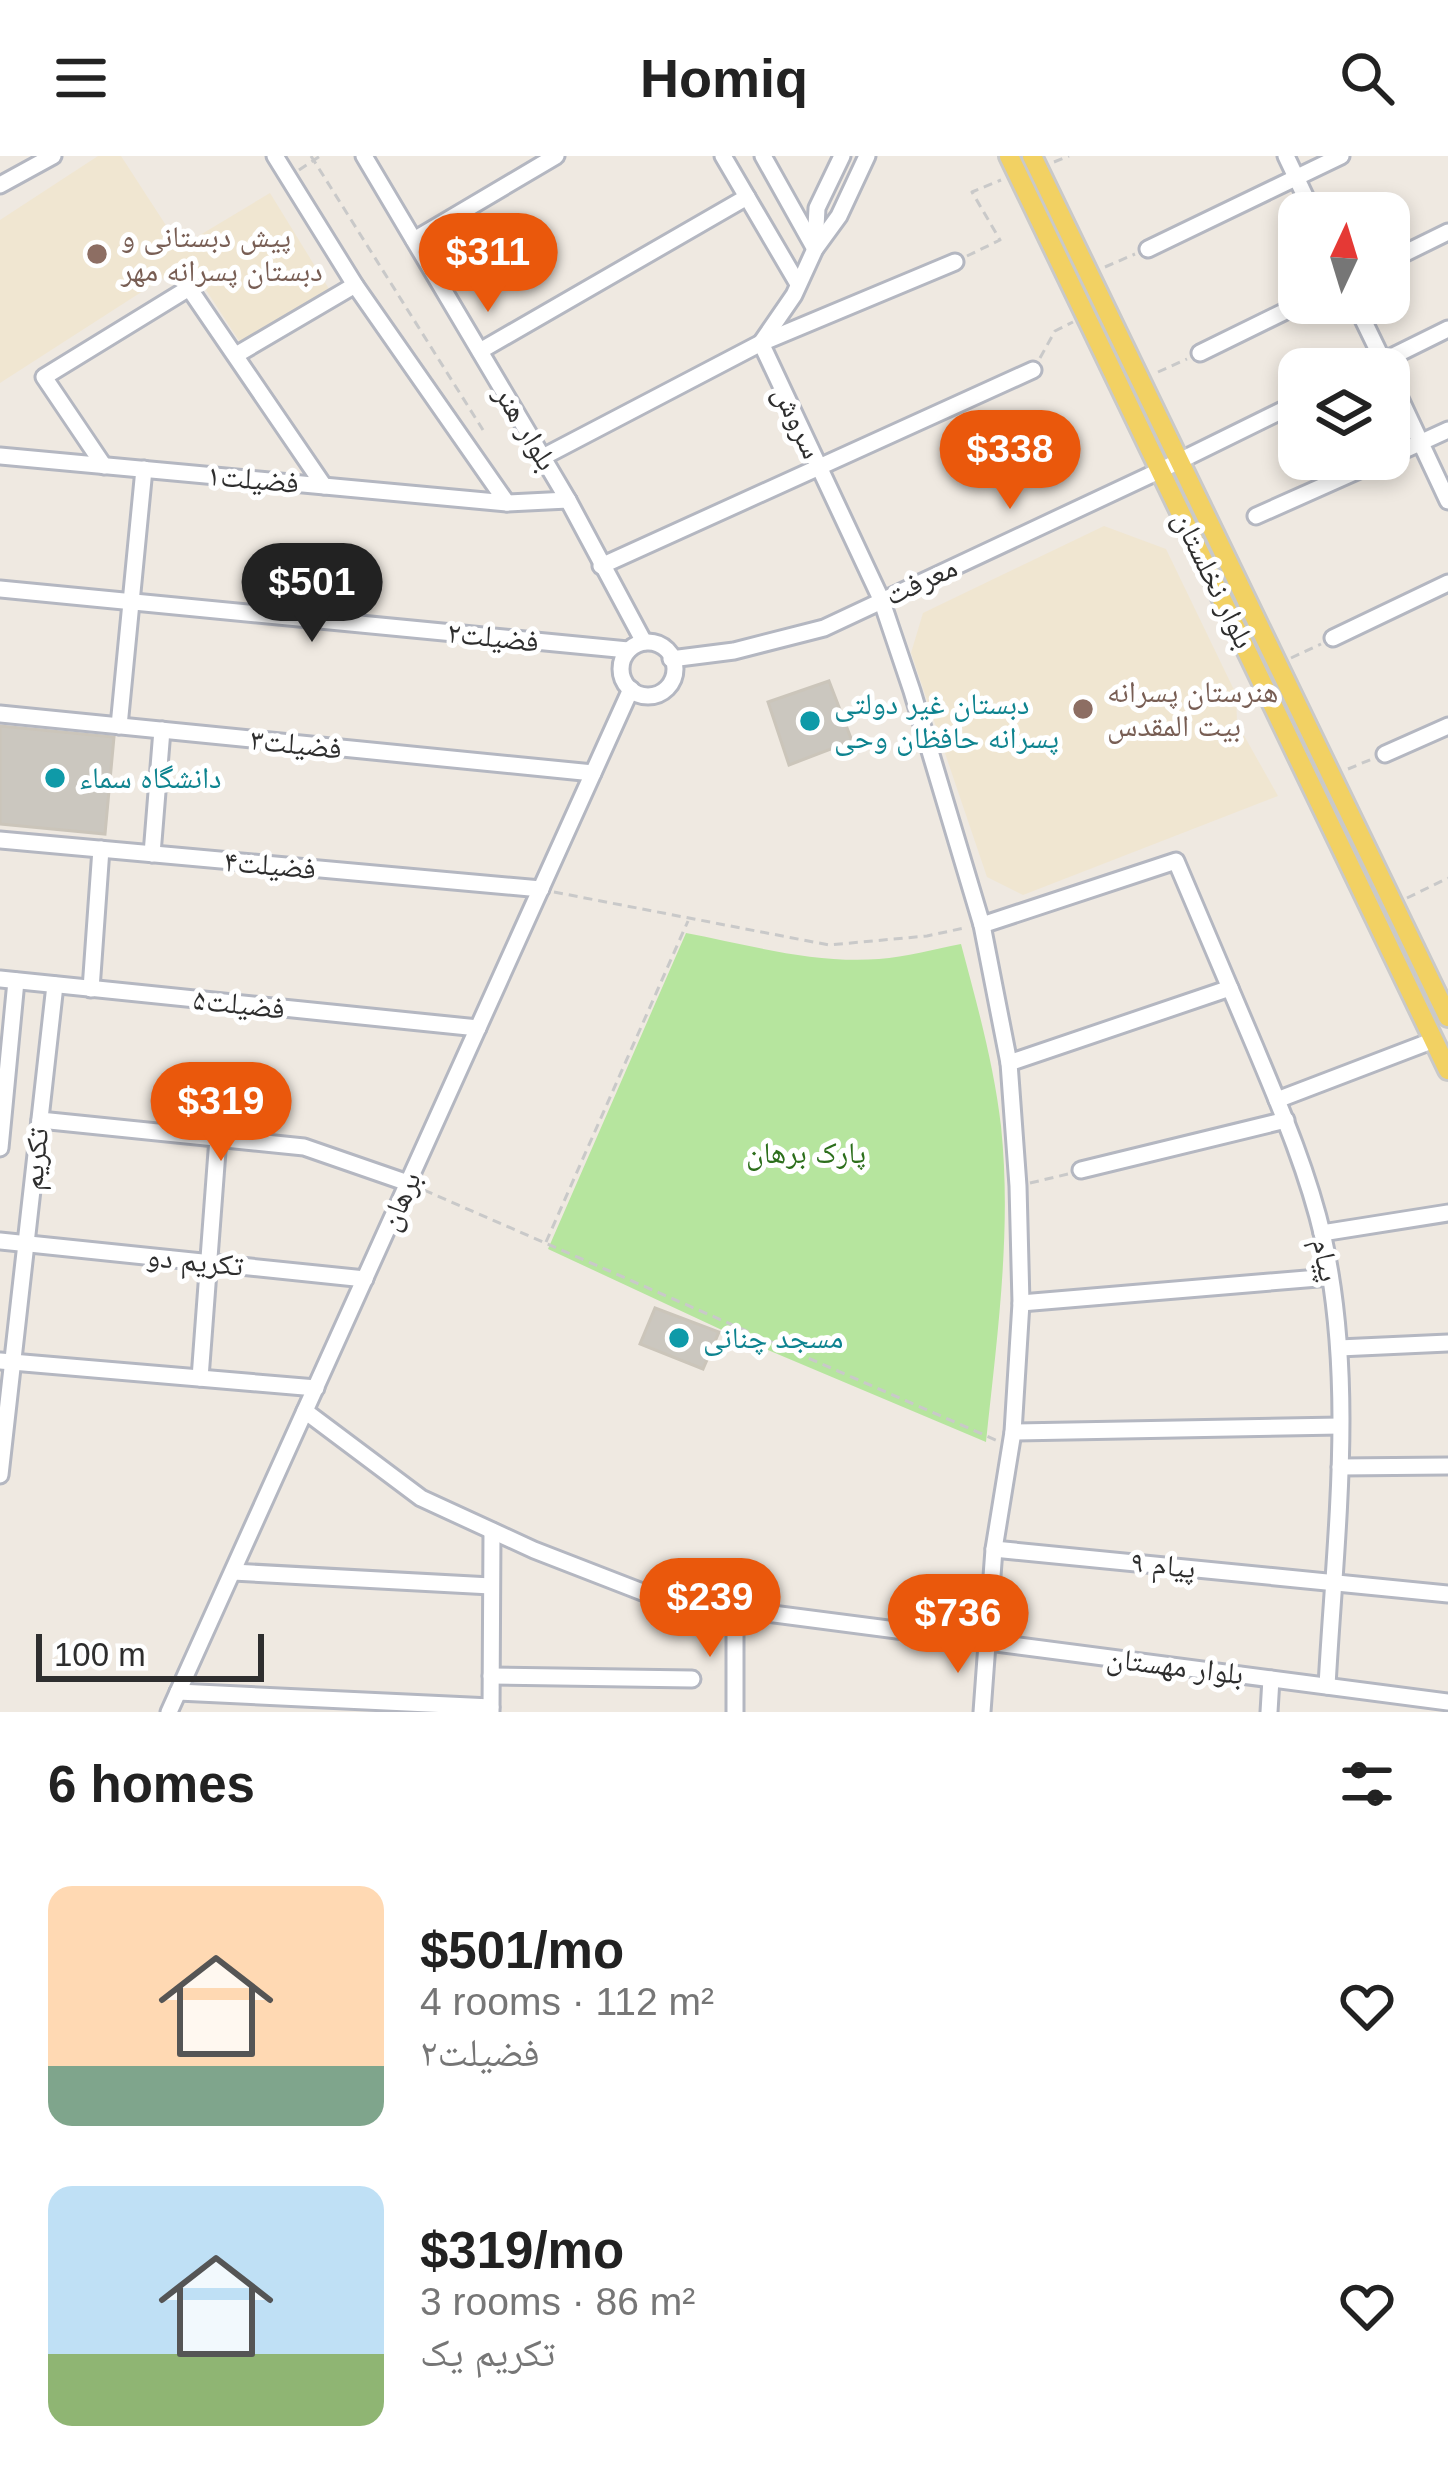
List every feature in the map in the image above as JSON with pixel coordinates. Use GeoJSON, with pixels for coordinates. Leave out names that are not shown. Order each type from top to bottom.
{"type":"FeatureCollection","features":[{"type":"Feature","properties":{"kind":"main road","name":"بلوار نخلستان"},"geometry":{"type":"LineString","coordinates":[[1037,162],[1448,1017]]}},
{"type":"Feature","properties":{"kind":"main road","name":"بلوار نخلستان"},"geometry":{"type":"LineString","coordinates":[[1014,165],[1448,1070]]}},
{"type":"Feature","properties":{"kind":"street"},"geometry":{"type":"LineString","coordinates":[[0,184],[52,156]]}},
{"type":"Feature","properties":{"kind":"street","name":"بلوار هنر"},"geometry":{"type":"LineString","coordinates":[[275,156],[355,285],[507,503]]}},
{"type":"Feature","properties":{"kind":"street","name":"بلوار هنر"},"geometry":{"type":"LineString","coordinates":[[364,156],[568,500],[636,646]]}},
{"type":"Feature","properties":{"kind":"street"},"geometry":{"type":"LineString","coordinates":[[414,240],[556,156]]}},
{"type":"Feature","properties":{"kind":"street"},"geometry":{"type":"LineString","coordinates":[[722,156],[799,284]]}},
{"type":"Feature","properties":{"kind":"street"},"geometry":{"type":"LineString","coordinates":[[764,156],[815,249]]}},
{"type":"Feature","properties":{"kind":"street"},"geometry":{"type":"LineString","coordinates":[[815,249],[817,208],[842,156]]}},
{"type":"Feature","properties":{"kind":"street"},"geometry":{"type":"LineString","coordinates":[[761,343],[794,295],[867,156]]}},
{"type":"Feature","properties":{"kind":"street"},"geometry":{"type":"LineString","coordinates":[[1286,156],[1303,192]]}},
{"type":"Feature","properties":{"kind":"street"},"geometry":{"type":"LineString","coordinates":[[1148,249],[1342,156]]}},
{"type":"Feature","properties":{"kind":"street"},"geometry":{"type":"LineString","coordinates":[[480,350],[747,197]]}},
{"type":"Feature","properties":{"kind":"street"},"geometry":{"type":"LineString","coordinates":[[1410,251],[1448,232]]}},
{"type":"Feature","properties":{"kind":"street"},"geometry":{"type":"LineString","coordinates":[[543,457],[761,343],[955,262]]}},
{"type":"Feature","properties":{"kind":"street"},"geometry":{"type":"LineString","coordinates":[[236,355],[355,285]]}},
{"type":"Feature","properties":{"kind":"street"},"geometry":{"type":"LineString","coordinates":[[104,466],[44,377],[189,288],[324,486]]}},
{"type":"Feature","properties":{"kind":"street"},"geometry":{"type":"LineString","coordinates":[[1200,353],[1278,315]]}},
{"type":"Feature","properties":{"kind":"street"},"geometry":{"type":"LineString","coordinates":[[1410,352],[1448,329]]}},
{"type":"Feature","properties":{"kind":"street","name":"سروش"},"geometry":{"type":"LineString","coordinates":[[761,343],[881,599],[982,925],[1009,1063],[1021,1303],[1012,1439],[994,1549],[982,1712]]}},
{"type":"Feature","properties":{"kind":"street"},"geometry":{"type":"LineString","coordinates":[[602,566],[1033,370]]}},
{"type":"Feature","properties":{"kind":"street","name":"معرفت"},"geometry":{"type":"LineString","coordinates":[[671,659],[734,651],[824,628],[1278,412]]}},
{"type":"Feature","properties":{"kind":"street"},"geometry":{"type":"LineString","coordinates":[[1410,423],[1448,501]]}},
{"type":"Feature","properties":{"kind":"street"},"geometry":{"type":"LineString","coordinates":[[1410,447],[1448,430]]}},
{"type":"Feature","properties":{"kind":"street","name":"فضیلت۱"},"geometry":{"type":"LineString","coordinates":[[0,456],[507,503],[568,500]]}},
{"type":"Feature","properties":{"kind":"street"},"geometry":{"type":"LineString","coordinates":[[119,726],[144,469]]}},
{"type":"Feature","properties":{"kind":"street"},"geometry":{"type":"LineString","coordinates":[[1256,516],[1337,480]]}},
{"type":"Feature","properties":{"kind":"street"},"geometry":{"type":"LineString","coordinates":[[1333,638],[1448,583]]}},
{"type":"Feature","properties":{"kind":"street","name":"فضیلت۲"},"geometry":{"type":"LineString","coordinates":[[0,589],[636,646]]}},
{"type":"Feature","properties":{"kind":"street"},"geometry":{"type":"LineString","coordinates":[[658,644],[671,659],[674,676],[664,690],[647,695],[625,683],[621,666],[636,646],[658,644]]}},
{"type":"Feature","properties":{"kind":"street","name":"برهان"},"geometry":{"type":"LineString","coordinates":[[169,1712],[631,689]]}},
{"type":"Feature","properties":{"kind":"street","name":"فضیلت۳"},"geometry":{"type":"LineString","coordinates":[[0,714],[593,773]]}},
{"type":"Feature","properties":{"kind":"street"},"geometry":{"type":"LineString","coordinates":[[1385,754],[1448,726]]}},
{"type":"Feature","properties":{"kind":"street"},"geometry":{"type":"LineString","coordinates":[[152,854],[162,730]]}},
{"type":"Feature","properties":{"kind":"street","name":"فضیلت۴"},"geometry":{"type":"LineString","coordinates":[[0,840],[541,889]]}},
{"type":"Feature","properties":{"kind":"street"},"geometry":{"type":"LineString","coordinates":[[91,988],[101,849]]}},
{"type":"Feature","properties":{"kind":"street","name":"پیام"},"geometry":{"type":"LineString","coordinates":[[982,925],[1176,861],[1286,1120],[1322,1233],[1339,1348],[1340,1467],[1328,1686]]}},
{"type":"Feature","properties":{"kind":"street","name":"فضیلت۵"},"geometry":{"type":"LineString","coordinates":[[8,980],[478,1028]]}},
{"type":"Feature","properties":{"kind":"street","name":"تکریم"},"geometry":{"type":"LineString","coordinates":[[0,1148],[8,980]]}},
{"type":"Feature","properties":{"kind":"street","name":"تکریم"},"geometry":{"type":"LineString","coordinates":[[0,1475],[6,1362],[26,1244],[55,985]]}},
{"type":"Feature","properties":{"kind":"street"},"geometry":{"type":"LineString","coordinates":[[1009,1063],[1230,988]]}},
{"type":"Feature","properties":{"kind":"street"},"geometry":{"type":"LineString","coordinates":[[1277,1100],[1433,1040]]}},
{"type":"Feature","properties":{"kind":"street"},"geometry":{"type":"LineString","coordinates":[[40,1120],[304,1148],[408,1183]]}},
{"type":"Feature","properties":{"kind":"street"},"geometry":{"type":"LineString","coordinates":[[1081,1170],[1286,1120]]}},
{"type":"Feature","properties":{"kind":"street"},"geometry":{"type":"LineString","coordinates":[[200,1378],[218,1138]]}},
{"type":"Feature","properties":{"kind":"street"},"geometry":{"type":"LineString","coordinates":[[1322,1233],[1448,1213]]}},
{"type":"Feature","properties":{"kind":"street","name":"تکریم دو"},"geometry":{"type":"LineString","coordinates":[[0,1241],[364,1279]]}},
{"type":"Feature","properties":{"kind":"street"},"geometry":{"type":"LineString","coordinates":[[1021,1303],[1330,1277]]}},
{"type":"Feature","properties":{"kind":"street"},"geometry":{"type":"LineString","coordinates":[[1339,1348],[1448,1343]]}},
{"type":"Feature","properties":{"kind":"street"},"geometry":{"type":"LineString","coordinates":[[6,1362],[316,1388]]}},
{"type":"Feature","properties":{"kind":"street","name":"بلوار مهستان"},"geometry":{"type":"LineString","coordinates":[[305,1411],[421,1498],[534,1550],[650,1595],[1448,1702]]}},
{"type":"Feature","properties":{"kind":"street"},"geometry":{"type":"LineString","coordinates":[[1012,1439],[1340,1426]]}},
{"type":"Feature","properties":{"kind":"street"},"geometry":{"type":"LineString","coordinates":[[1340,1467],[1448,1466]]}},
{"type":"Feature","properties":{"kind":"street"},"geometry":{"type":"LineString","coordinates":[[178,1692],[491,1710],[492,1531]]}},
{"type":"Feature","properties":{"kind":"street","name":"پیام ۹"},"geometry":{"type":"LineString","coordinates":[[994,1549],[1448,1594]]}},
{"type":"Feature","properties":{"kind":"street"},"geometry":{"type":"LineString","coordinates":[[232,1571],[491,1586]]}},
{"type":"Feature","properties":{"kind":"street"},"geometry":{"type":"LineString","coordinates":[[735,1609],[735,1712]]}},
{"type":"Feature","properties":{"kind":"street"},"geometry":{"type":"LineString","coordinates":[[491,1676],[692,1679]]}},
{"type":"Feature","properties":{"kind":"street"},"geometry":{"type":"LineString","coordinates":[[1268,1712],[1271,1679]]}},
{"type":"Feature","properties":{"kind":"path"},"geometry":{"type":"LineString","coordinates":[[288,177],[320,156]]}},
{"type":"Feature","properties":{"kind":"path"},"geometry":{"type":"LineString","coordinates":[[1037,162],[1069,156]]}},
{"type":"Feature","properties":{"kind":"path"},"geometry":{"type":"LineString","coordinates":[[312,158],[483,430]]}},
{"type":"Feature","properties":{"kind":"path"},"geometry":{"type":"LineString","coordinates":[[955,262],[1000,240],[972,192],[1014,165]]}},
{"type":"Feature","properties":{"kind":"path"},"geometry":{"type":"LineString","coordinates":[[1089,274],[1148,249]]}},
{"type":"Feature","properties":{"kind":"path"},"geometry":{"type":"LineString","coordinates":[[1033,370],[1055,331],[1086,315]]}},
{"type":"Feature","properties":{"kind":"path"},"geometry":{"type":"LineString","coordinates":[[1141,380],[1200,353]]}},
{"type":"Feature","properties":{"kind":"path"},"geometry":{"type":"LineString","coordinates":[[1278,664],[1333,638]]}},
{"type":"Feature","properties":{"kind":"path"},"geometry":{"type":"LineString","coordinates":[[1332,776],[1385,754]]}},
{"type":"Feature","properties":{"kind":"path"},"geometry":{"type":"LineString","coordinates":[[1394,904],[1448,878]]}},
{"type":"Feature","properties":{"kind":"path"},"geometry":{"type":"LineString","coordinates":[[541,889],[830,945],[927,936],[982,925]]}},
{"type":"Feature","properties":{"kind":"path"},"geometry":{"type":"LineString","coordinates":[[546,1243],[689,918]]}},
{"type":"Feature","properties":{"kind":"path"},"geometry":{"type":"LineString","coordinates":[[1018,1186],[1081,1170]]}},
{"type":"Feature","properties":{"kind":"path"},"geometry":{"type":"LineString","coordinates":[[408,1183],[1012,1439]]}},
{"type":"Feature","properties":{"kind":"shaded area"},"geometry":{"type":"Polygon","coordinates":[[[98,156],[121,156],[180,247],[270,193],[329,289],[241,344],[188,262],[0,383],[0,220],[98,156]]]}},
{"type":"Feature","properties":{"kind":"shaded area","name":"هنرستان پسرانه بیت المقدس"},"geometry":{"type":"Polygon","coordinates":[[[1104,526],[1166,549],[1236,694],[1237,723],[1278,796],[1023,895],[987,877],[911,653],[923,613],[1104,526]]]}},
{"type":"Feature","properties":{"kind":"green space","name":"پارک برهان"},"geometry":{"type":"Polygon","coordinates":[[[686,933],[782,952],[855,960],[899,957],[961,944],[994,1080],[1004,1165],[1002,1284],[986,1442],[737,1337],[548,1249],[686,933]]]}},
{"type":"Feature","properties":{"kind":"building","name":"دبستان غیر دولتی پسرانه حافظان وحی"},"geometry":{"type":"Polygon","coordinates":[[[829,681],[852,741],[789,765],[768,702],[829,681]]]}},
{"type":"Feature","properties":{"kind":"building","name":"دانشگاه سماء"},"geometry":{"type":"Polygon","coordinates":[[[0,726],[114,737],[105,834],[0,824],[0,726]]]}},
{"type":"Feature","properties":{"kind":"building","name":"مسجد چنانی"},"geometry":{"type":"Polygon","coordinates":[[[655,1308],[719,1332],[703,1369],[640,1344],[655,1308]]]}},
{"type":"Feature","properties":{"kind":"place","name":"پیش دبستانی و دبستان پسرانه مهر"},"geometry":{"type":"Point","coordinates":[97,254]}},
{"type":"Feature","properties":{"kind":"place","name":"هنرستان پسرانه بیت المقدس"},"geometry":{"type":"Point","coordinates":[1083,709]}},
{"type":"Feature","properties":{"kind":"place","name":"دبستان غیر دولتی پسرانه حافظان وحی"},"geometry":{"type":"Point","coordinates":[810,721]}},
{"type":"Feature","properties":{"kind":"place","name":"دانشگاه سماء"},"geometry":{"type":"Point","coordinates":[55,778]}},
{"type":"Feature","properties":{"kind":"place","name":"مسجد چنانی"},"geometry":{"type":"Point","coordinates":[679,1338]}}]}
